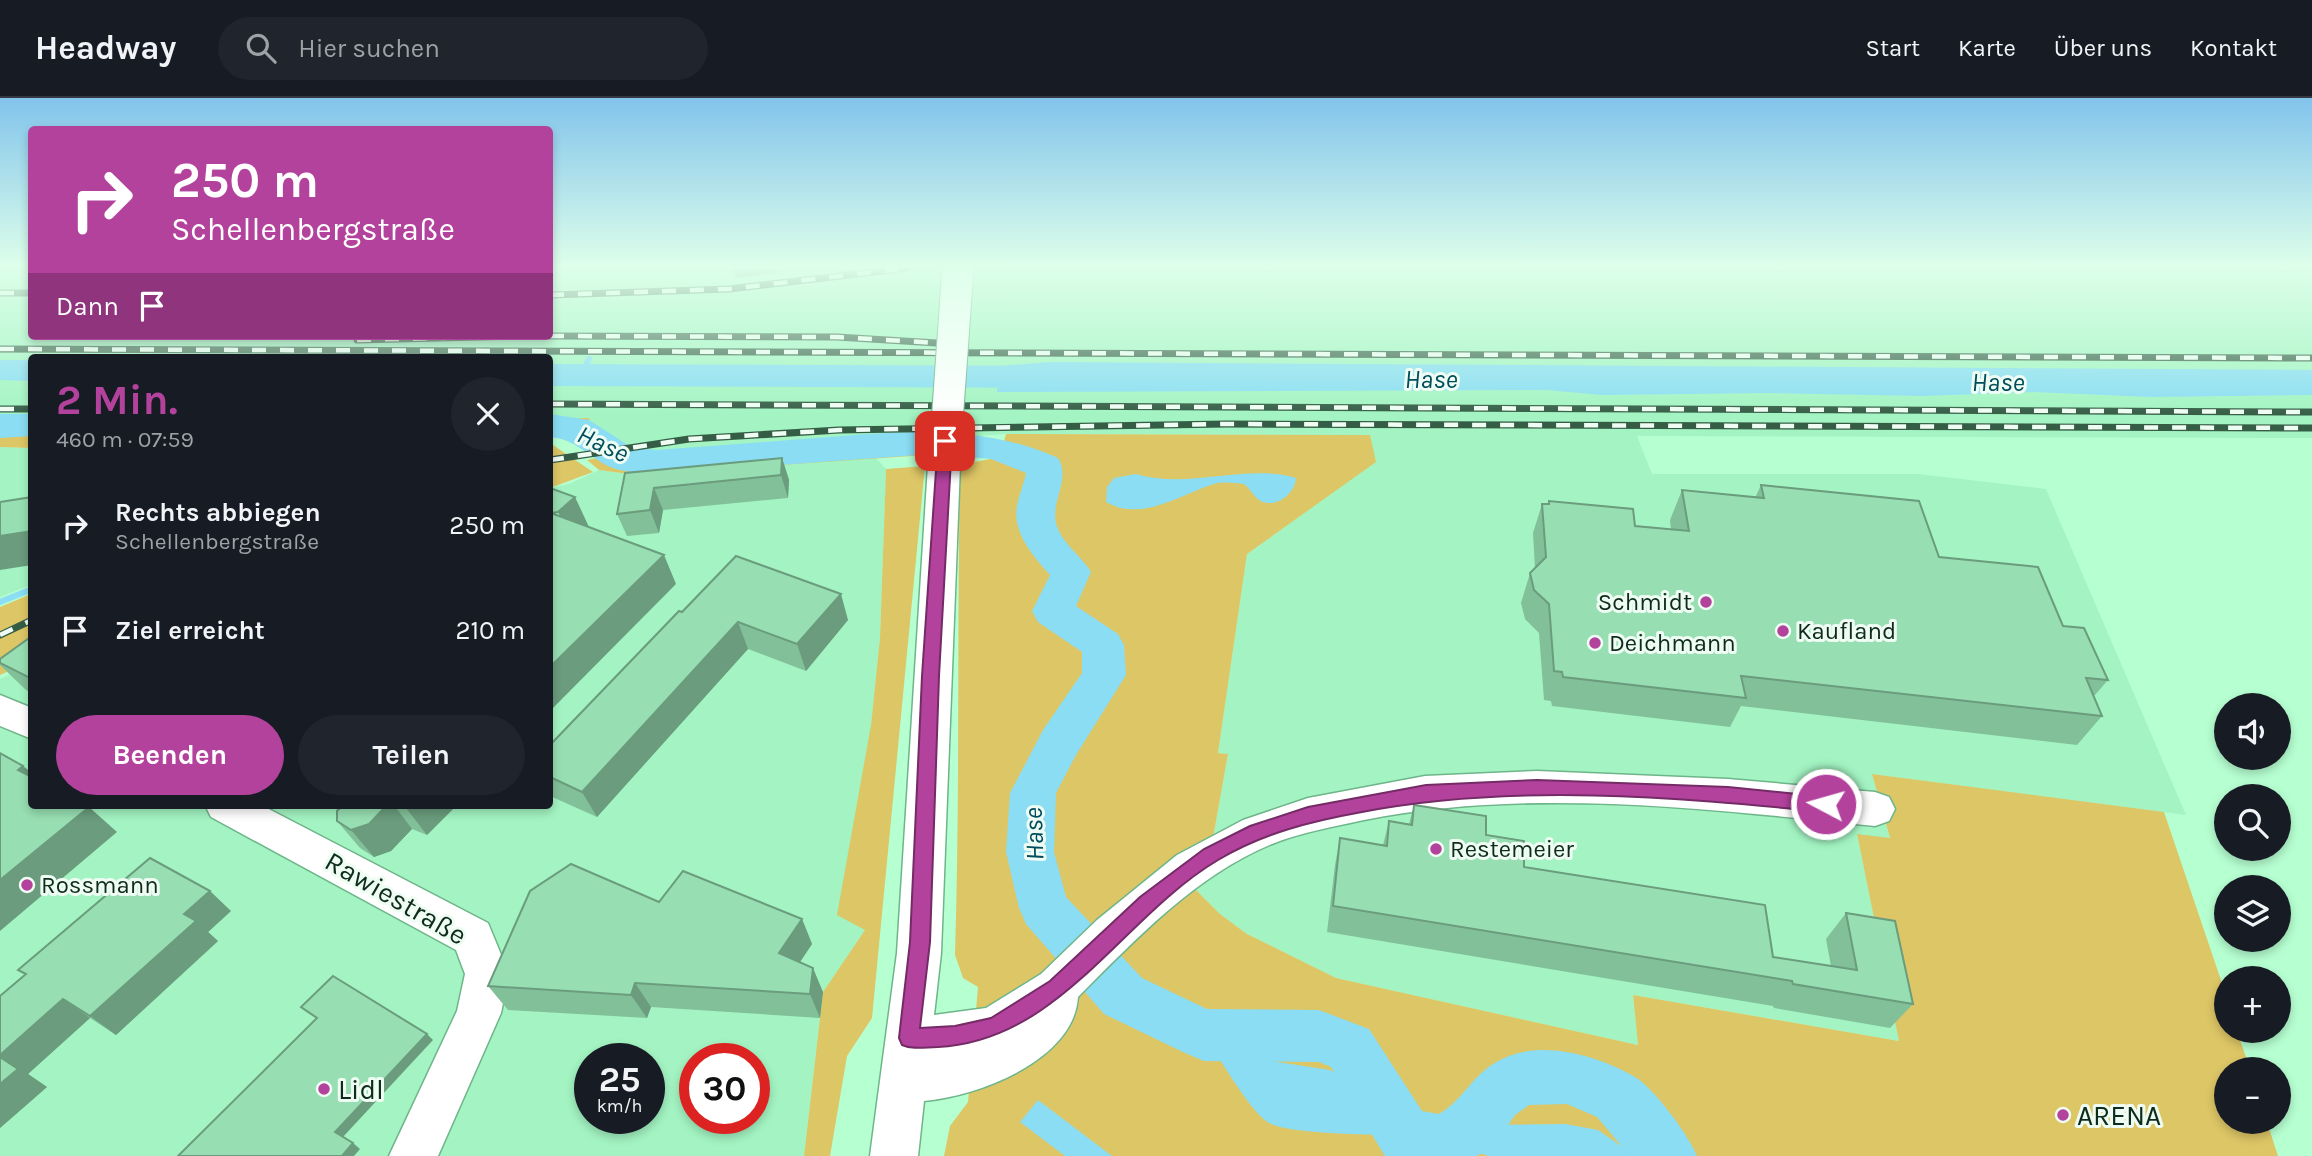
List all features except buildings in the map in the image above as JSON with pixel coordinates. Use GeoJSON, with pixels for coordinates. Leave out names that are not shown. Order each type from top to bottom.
{"type":"FeatureCollection","features":[{"type":"Feature","properties":{"kind":"street"},"geometry":{"type":"LineString","coordinates":[[894,1156],[920,942],[930,676],[955,317]]}},
{"type":"Feature","properties":{"kind":"street"},"geometry":{"type":"LineString","coordinates":[[0,710],[28,722]]}},
{"type":"Feature","properties":{"kind":"street"},"geometry":{"type":"LineString","coordinates":[[906,1060],[953,1076],[996,1059],[1043,1028],[1055,1013],[1057,988],[1112,934],[1191,868],[1256,832],[1308,814],[1426,792],[1537,787],[1728,795],[1875,809]]}},
{"type":"Feature","properties":{"kind":"street","name":"Rawiestraße"},"geometry":{"type":"LineString","coordinates":[[233,809],[473,937],[486,974],[479,1013],[414,1156]]}},
{"type":"Feature","properties":{"kind":"shaded area"},"geometry":{"type":"Polygon","coordinates":[[[0,317],[28,317],[28,340],[553,340],[553,317],[2312,317],[2312,438],[1637,436],[1652,474],[1918,474],[2046,489],[2186,815],[1872,774],[1890,839],[1857,835],[1900,1041],[1633,995],[1638,1045],[1336,978],[1247,934],[1220,914],[1181,875],[1210,855],[1228,754],[1218,753],[1247,554],[1375,462],[1370,435],[1006,434],[657,462],[622,458],[595,441],[589,418],[553,419],[553,354],[28,354],[28,418],[0,417],[0,317]]]}},
{"type":"Feature","properties":{"kind":"shaded area"},"geometry":{"type":"Polygon","coordinates":[[[0,417],[28,418],[28,448],[0,447],[0,417]]]}},
{"type":"Feature","properties":{"kind":"shaded area"},"geometry":{"type":"Polygon","coordinates":[[[589,418],[594,435],[553,436],[553,419],[589,418]]]}},
{"type":"Feature","properties":{"kind":"shaded area"},"geometry":{"type":"Polygon","coordinates":[[[1006,434],[1370,435],[1376,462],[1247,554],[1218,753],[1228,754],[1210,855],[1181,875],[1220,914],[1247,934],[1336,978],[1638,1045],[1633,995],[1899,1041],[1857,834],[1890,838],[1872,774],[2164,812],[2216,966],[2214,966],[2214,1043],[2241,1043],[2246,1057],[2214,1057],[2214,1134],[2271,1134],[2278,1156],[944,1156],[950,1126],[968,1102],[978,987],[963,978],[955,955],[960,465],[1000,457],[1006,434]]]}},
{"type":"Feature","properties":{"kind":"shaded area"},"geometry":{"type":"Polygon","coordinates":[[[928,442],[926,455],[636,475],[599,470],[587,460],[616,454],[622,458],[657,462],[928,442]]]}},
{"type":"Feature","properties":{"kind":"shaded area"},"geometry":{"type":"Polygon","coordinates":[[[553,445],[593,472],[553,487],[553,445]]]}},
{"type":"Feature","properties":{"kind":"shaded area"},"geometry":{"type":"Polygon","coordinates":[[[0,447],[28,448],[28,586],[0,597],[0,447]]]}},
{"type":"Feature","properties":{"kind":"shaded area"},"geometry":{"type":"Polygon","coordinates":[[[875,457],[886,469],[880,638],[871,725],[865,930],[823,992],[804,1156],[0,1156],[0,679],[28,666],[28,809],[553,809],[553,487],[569,484],[599,470],[636,475],[875,457]]]}},
{"type":"Feature","properties":{"kind":"shaded area"},"geometry":{"type":"Polygon","coordinates":[[[925,466],[872,1018],[847,1056],[830,1156],[804,1156],[823,992],[865,930],[837,915],[871,725],[880,638],[886,469],[925,466]]]}},
{"type":"Feature","properties":{"kind":"shaded area"},"geometry":{"type":"Polygon","coordinates":[[[28,595],[28,662],[0,675],[0,607],[28,595]]]}},
{"type":"Feature","properties":{"kind":"water"},"geometry":{"type":"Polygon","coordinates":[[[1049,362],[2312,370],[2312,395],[2152,397],[2033,392],[1923,396],[1769,393],[1602,395],[1547,390],[997,392],[1000,366],[1049,362]]]}},
{"type":"Feature","properties":{"kind":"water"},"geometry":{"type":"Polygon","coordinates":[[[1257,473],[1296,478],[1288,495],[1271,503],[1259,500],[1244,484],[1227,483],[1215,484],[1146,508],[1119,507],[1106,502],[1107,487],[1114,478],[1136,474],[1176,479],[1257,473]]]}},
{"type":"Feature","properties":{"kind":"water"},"geometry":{"type":"Polygon","coordinates":[[[1204,1035],[1237,1035],[1246,1047],[1271,1061],[1330,1070],[1385,1104],[1405,1136],[1314,1132],[1269,1123],[1244,1095],[1204,1035]]]}},
{"type":"Feature","properties":{"kind":"water"},"geometry":{"type":"Polygon","coordinates":[[[1038,1100],[1112,1156],[1065,1156],[1020,1122],[1038,1100]]]}},
{"type":"Feature","properties":{"kind":"water"},"geometry":{"type":"Polygon","coordinates":[[[1565,1124],[1598,1130],[1636,1156],[1489,1156],[1444,1144],[1474,1125],[1565,1124]]]}},
{"type":"Feature","properties":{"kind":"waterway"},"geometry":{"type":"LineString","coordinates":[[581,375],[589,359]]}},
{"type":"Feature","properties":{"kind":"waterway","name":"Hase"},"geometry":{"type":"LineString","coordinates":[[0,370],[28,371]]}},
{"type":"Feature","properties":{"kind":"waterway","name":"Hase"},"geometry":{"type":"LineString","coordinates":[[553,375],[1055,377]]}},
{"type":"Feature","properties":{"kind":"waterway","name":"Hase"},"geometry":{"type":"LineString","coordinates":[[0,426],[28,425]]}},
{"type":"Feature","properties":{"kind":"waterway","name":"Hase"},"geometry":{"type":"LineString","coordinates":[[553,426],[576,428],[622,458],[657,462],[932,442],[992,448],[1020,455],[1045,467],[1036,505],[1037,525],[1045,543],[1071,572],[1053,611],[1103,645],[1104,675],[1059,743],[1033,793],[1030,852],[1044,908],[1123,996],[1204,1035],[1319,1036],[1350,1048],[1405,1136],[1444,1144],[1474,1125],[1495,1095],[1521,1078],[1567,1077],[1617,1097],[1668,1156]]}},
{"type":"Feature","properties":{"kind":"waterway"},"geometry":{"type":"LineString","coordinates":[[0,602],[28,591]]}},
{"type":"Feature","properties":{"kind":"railway"},"geometry":{"type":"LineString","coordinates":[[553,336],[837,337],[937,343]]}},
{"type":"Feature","properties":{"kind":"railway"},"geometry":{"type":"LineString","coordinates":[[0,349],[2312,358]]}},
{"type":"Feature","properties":{"kind":"railway"},"geometry":{"type":"LineString","coordinates":[[553,404],[2312,412]]}},
{"type":"Feature","properties":{"kind":"railway"},"geometry":{"type":"LineString","coordinates":[[0,409],[28,409]]}},
{"type":"Feature","properties":{"kind":"railway"},"geometry":{"type":"LineString","coordinates":[[553,460],[689,439],[839,430],[1227,424],[2312,428]]}},
{"type":"Feature","properties":{"kind":"railway"},"geometry":{"type":"LineString","coordinates":[[0,635],[28,622]]}},
{"type":"Feature","properties":{"kind":"place","name":"Schmidt"},"geometry":{"type":"Point","coordinates":[1706,602]}},
{"type":"Feature","properties":{"kind":"place","name":"Kaufland"},"geometry":{"type":"Point","coordinates":[1783,631]}},
{"type":"Feature","properties":{"kind":"place","name":"Deichmann"},"geometry":{"type":"Point","coordinates":[1595,643]}},
{"type":"Feature","properties":{"kind":"place","name":"Restemeier"},"geometry":{"type":"Point","coordinates":[1436,849]}},
{"type":"Feature","properties":{"kind":"place","name":"Rossmann"},"geometry":{"type":"Point","coordinates":[27,885]}},
{"type":"Feature","properties":{"kind":"place","name":"Lidl"},"geometry":{"type":"Point","coordinates":[324,1089]}},
{"type":"Feature","properties":{"kind":"place","name":"ARENA"},"geometry":{"type":"Point","coordinates":[2063,1115]}},
{"type":"Feature","properties":{"kind":"route"},"geometry":{"type":"LineString","coordinates":[[945,441],[930,676],[930,745],[920,942],[909,1038],[955,1036],[995,1027],[1057,988],[1147,903],[1210,855],[1256,832],[1308,814],[1426,792],[1537,787],[1728,795],[1826,804]]}}]}
